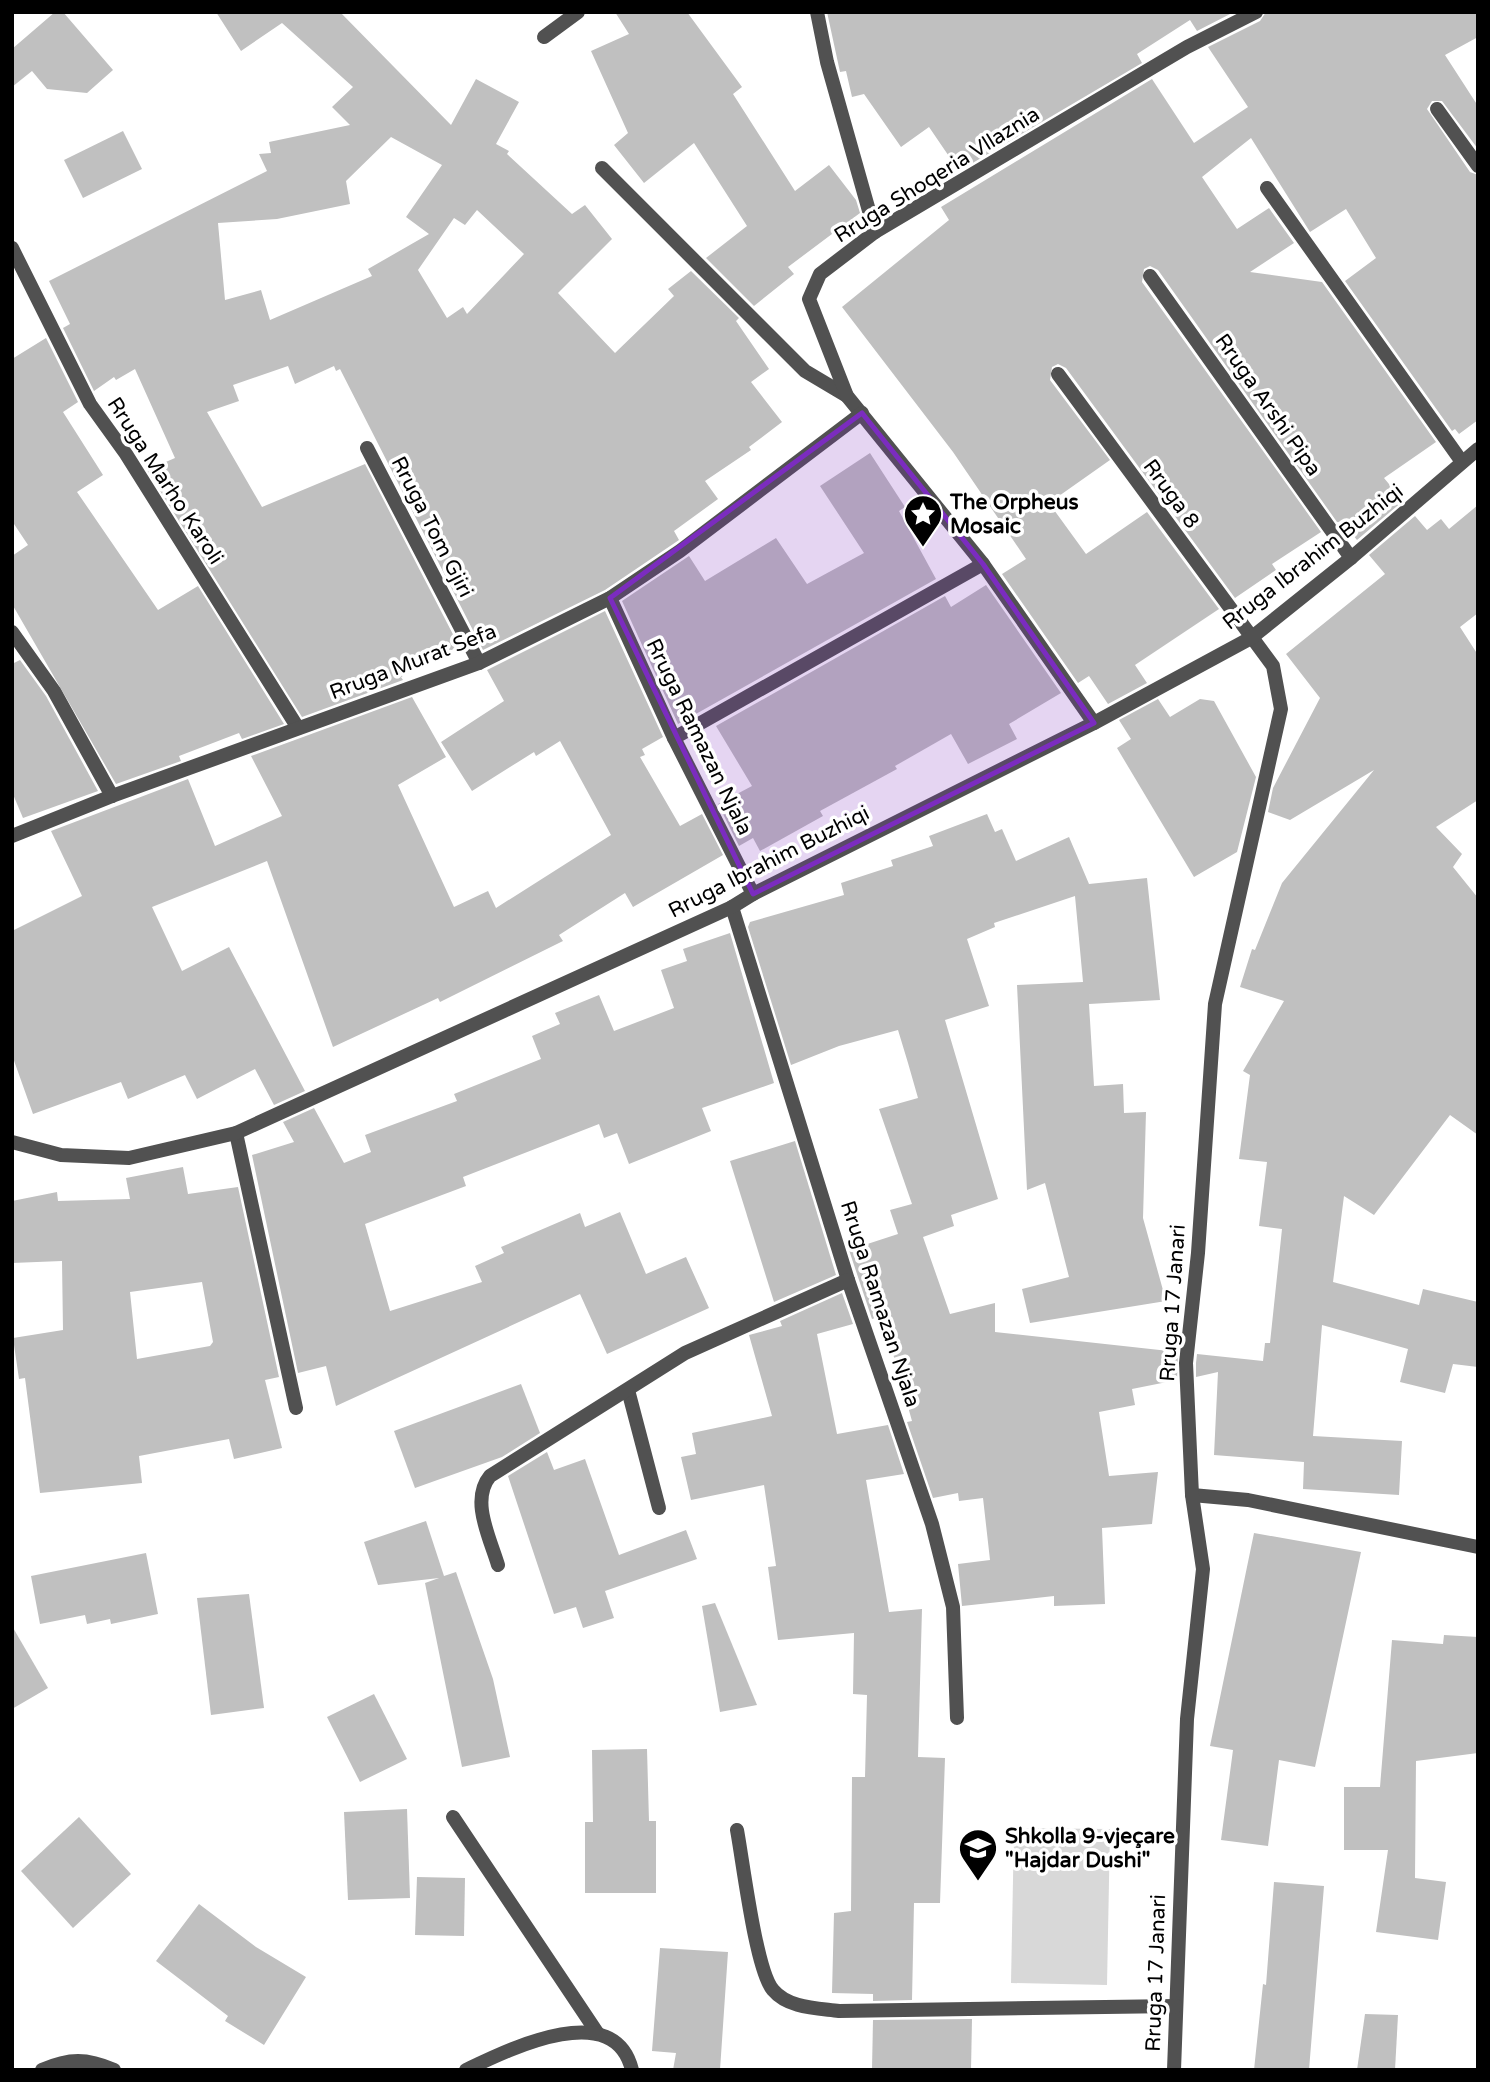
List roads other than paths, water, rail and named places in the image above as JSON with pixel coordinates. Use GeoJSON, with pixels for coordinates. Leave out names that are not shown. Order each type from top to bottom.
{"type":"FeatureCollection","features":[{"type":"Feature","properties":{"kind":"street"},"geometry":{"type":"LineString","coordinates":[[544,37],[579,12]]}},
{"type":"Feature","properties":{"kind":"street"},"geometry":{"type":"LineString","coordinates":[[817,12],[827,62],[875,232]]}},
{"type":"Feature","properties":{"kind":"street","name":"Rruga Shoqeria Vllaznia"},"geometry":{"type":"LineString","coordinates":[[1094,723],[983,564],[847,396],[809,299],[820,274],[875,232],[1188,47],[1256,12]]}},
{"type":"Feature","properties":{"kind":"street"},"geometry":{"type":"LineString","coordinates":[[1437,109],[1478,166]]}},
{"type":"Feature","properties":{"kind":"street"},"geometry":{"type":"LineString","coordinates":[[602,168],[805,371],[847,396]]}},
{"type":"Feature","properties":{"kind":"street"},"geometry":{"type":"LineString","coordinates":[[1267,188],[1462,462]]}},
{"type":"Feature","properties":{"kind":"street","name":"Rruga Marho Karoli"},"geometry":{"type":"LineString","coordinates":[[12,248],[90,404],[126,454],[298,728]]}},
{"type":"Feature","properties":{"kind":"street","name":"Rruga Arshi Pipa"},"geometry":{"type":"LineString","coordinates":[[1150,276],[1351,558]]}},
{"type":"Feature","properties":{"kind":"street","name":"Rruga 8"},"geometry":{"type":"LineString","coordinates":[[1058,374],[1251,638]]}},
{"type":"Feature","properties":{"kind":"street","name":"Rruga Murat Sefa"},"geometry":{"type":"LineString","coordinates":[[12,836],[112,796],[479,663],[610,598],[680,551],[862,413]]}},
{"type":"Feature","properties":{"kind":"street","name":"Rruga Tom Gjiri"},"geometry":{"type":"LineString","coordinates":[[367,448],[479,663]]}},
{"type":"Feature","properties":{"kind":"street","name":"Rruga Ibrahim Buzhiqi"},"geometry":{"type":"LineString","coordinates":[[12,1142],[61,1155],[130,1158],[236,1133],[732,907],[1094,723],[1251,638],[1351,558],[1478,449]]}},
{"type":"Feature","properties":{"kind":"street"},"geometry":{"type":"LineString","coordinates":[[674,738],[983,564]]}},
{"type":"Feature","properties":{"kind":"street","name":"Rruga Ramazan Njala"},"geometry":{"type":"LineString","coordinates":[[610,598],[674,738],[753,894]]}},
{"type":"Feature","properties":{"kind":"street"},"geometry":{"type":"LineString","coordinates":[[12,632],[54,691],[112,796]]}},
{"type":"Feature","properties":{"kind":"street","name":"Rruga 17 Janari"},"geometry":{"type":"LineString","coordinates":[[1174,2070],[1188,1719],[1203,1569],[1192,1495],[1186,1363],[1198,1253],[1215,1004],[1281,709],[1273,666],[1251,638]]}},
{"type":"Feature","properties":{"kind":"street","name":"Rruga Ramazan Njala"},"geometry":{"type":"LineString","coordinates":[[732,907],[848,1280],[932,1524],[953,1607],[957,1718]]}},
{"type":"Feature","properties":{"kind":"street"},"geometry":{"type":"LineString","coordinates":[[236,1133],[296,1408]]}},
{"type":"Feature","properties":{"kind":"street"},"geometry":{"type":"LineString","coordinates":[[498,1565],[479,1499],[484,1483],[490,1476],[685,1353],[848,1280]]}},
{"type":"Feature","properties":{"kind":"street"},"geometry":{"type":"LineString","coordinates":[[628,1390],[659,1508]]}},
{"type":"Feature","properties":{"kind":"street"},"geometry":{"type":"LineString","coordinates":[[1192,1495],[1248,1500],[1478,1547]]}},
{"type":"Feature","properties":{"kind":"street"},"geometry":{"type":"LineString","coordinates":[[453,1817],[598,2034]]}},
{"type":"Feature","properties":{"kind":"street"},"geometry":{"type":"LineString","coordinates":[[737,1830],[761,1969],[773,1990],[792,2004],[839,2011],[1176,2006]]}},
{"type":"Feature","properties":{"kind":"street"},"geometry":{"type":"LineString","coordinates":[[466,2070],[520,2045],[571,2031],[598,2034],[619,2046],[632,2070]]}},
{"type":"Feature","properties":{"kind":"street"},"geometry":{"type":"LineString","coordinates":[[42,2070],[65,2059],[93,2061],[114,2070]]}},
{"type":"Feature","properties":{"kind":"place","name":"The Orpheus Mosaic"},"geometry":{"type":"Point","coordinates":[923,548]}},
{"type":"Feature","properties":{"kind":"place","name":"Shkolla 9-vjeçare \"Hajdar Dushi\""},"geometry":{"type":"Point","coordinates":[978,1882]}}]}
